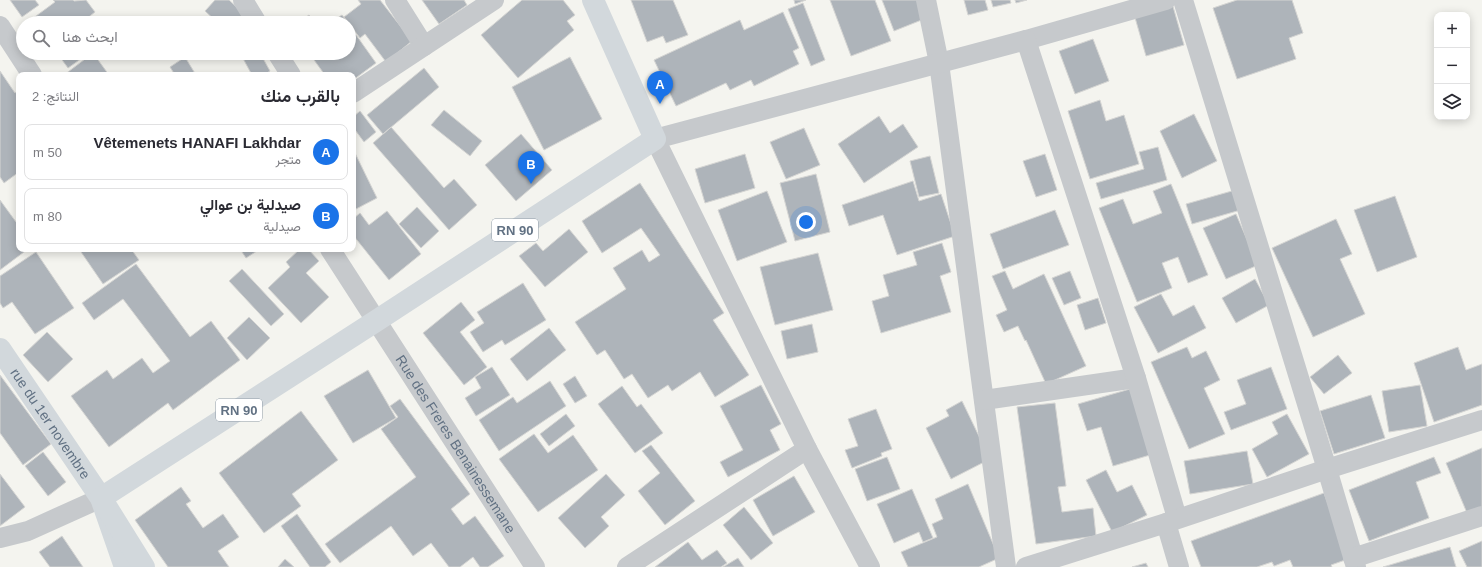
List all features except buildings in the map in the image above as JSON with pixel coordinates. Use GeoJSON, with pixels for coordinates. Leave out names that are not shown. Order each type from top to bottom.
{"type":"FeatureCollection","features":[{"type":"Feature","properties":{"kind":"main road"},"geometry":{"type":"LineString","coordinates":[[593,0],[655,139]]}},
{"type":"Feature","properties":{"kind":"main road","name":"RN 90"},"geometry":{"type":"LineString","coordinates":[[101,498],[655,139]]}},
{"type":"Feature","properties":{"kind":"main road","name":"rue du 1er novembre"},"geometry":{"type":"LineString","coordinates":[[0,349],[101,498]]}},
{"type":"Feature","properties":{"kind":"main road"},"geometry":{"type":"LineString","coordinates":[[101,498],[124,567]]}},
{"type":"Feature","properties":{"kind":"main road"},"geometry":{"type":"LineString","coordinates":[[101,498],[144,567]]}},
{"type":"Feature","properties":{"kind":"street"},"geometry":{"type":"LineString","coordinates":[[242,0],[252,16]]}},
{"type":"Feature","properties":{"kind":"street"},"geometry":{"type":"LineString","coordinates":[[395,0],[424,46]]}},
{"type":"Feature","properties":{"kind":"street"},"geometry":{"type":"LineString","coordinates":[[356,91],[494,0]]}},
{"type":"Feature","properties":{"kind":"street"},"geometry":{"type":"LineString","coordinates":[[926,0],[939,63],[1006,567]]}},
{"type":"Feature","properties":{"kind":"street"},"geometry":{"type":"LineString","coordinates":[[870,567],[807,449],[655,139],[1026,40],[1166,0]]}},
{"type":"Feature","properties":{"kind":"street"},"geometry":{"type":"LineString","coordinates":[[1183,0],[1327,469],[1354,562],[1482,516]]}},
{"type":"Feature","properties":{"kind":"street"},"geometry":{"type":"LineString","coordinates":[[0,26],[16,50]]}},
{"type":"Feature","properties":{"kind":"street"},"geometry":{"type":"LineString","coordinates":[[1026,40],[1136,378],[1172,521],[1179,567]]}},
{"type":"Feature","properties":{"kind":"street"},"geometry":{"type":"LineString","coordinates":[[22,60],[30,72]]}},
{"type":"Feature","properties":{"kind":"street"},"geometry":{"type":"LineString","coordinates":[[281,60],[289,72]]}},
{"type":"Feature","properties":{"kind":"street","name":"Rue des Freres Benainessemane"},"geometry":{"type":"LineString","coordinates":[[332,252],[535,567]]}},
{"type":"Feature","properties":{"kind":"street"},"geometry":{"type":"LineString","coordinates":[[984,400],[1136,378]]}},
{"type":"Feature","properties":{"kind":"street"},"geometry":{"type":"LineString","coordinates":[[1026,567],[1482,420]]}},
{"type":"Feature","properties":{"kind":"street"},"geometry":{"type":"LineString","coordinates":[[627,567],[807,449]]}},
{"type":"Feature","properties":{"kind":"street"},"geometry":{"type":"LineString","coordinates":[[0,538],[28,531],[101,498]]}},
{"type":"Feature","properties":{"kind":"place","name":"Vêtemenets HANAFI Lakhdar"},"geometry":{"type":"Point","coordinates":[660,104]}},
{"type":"Feature","properties":{"kind":"place","name":"صيدلية بن عوالي"},"geometry":{"type":"Point","coordinates":[531,184]}}]}
